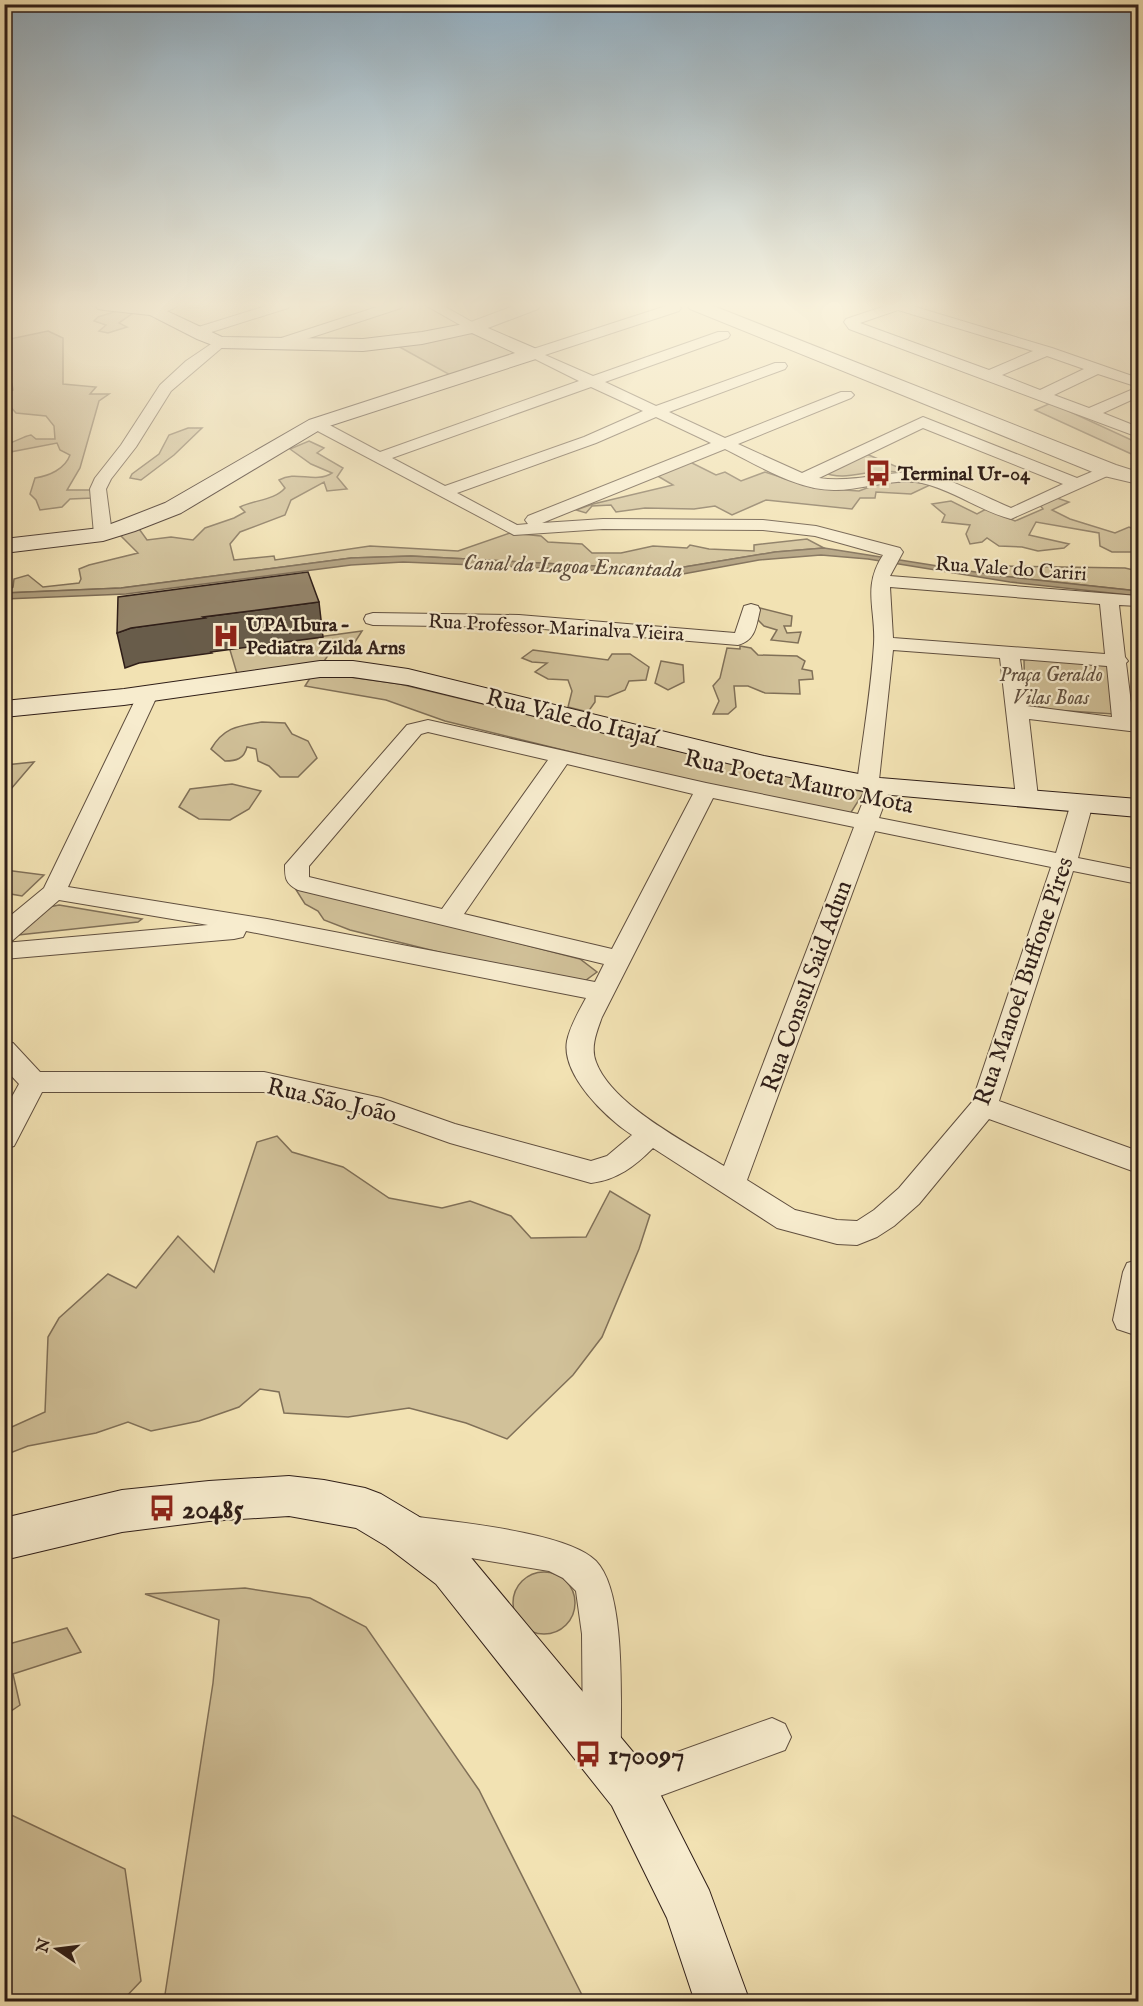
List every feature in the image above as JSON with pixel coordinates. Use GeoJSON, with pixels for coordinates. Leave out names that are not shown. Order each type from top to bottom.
{"type":"FeatureCollection","features":[{"type":"Feature","properties":{"kind":"main road"},"geometry":{"type":"LineString","coordinates":[[4,546],[103,534],[173,508],[316,424],[394,399]]}},
{"type":"Feature","properties":{"kind":"main road"},"geometry":{"type":"LineString","coordinates":[[930,399],[1108,470],[1138,478]]}},
{"type":"Feature","properties":{"kind":"main road","name":"Rua Vale do Itajaí"},"geometry":{"type":"LineString","coordinates":[[4,709],[148,694],[238,679],[320,669],[374,671],[429,681],[764,764],[874,784],[1138,808]]}},
{"type":"Feature","properties":{"kind":"main road"},"geometry":{"type":"LineString","coordinates":[[4,1539],[122,1511],[209,1501],[289,1496],[324,1500],[365,1509],[402,1531],[452,1569],[616,1772],[690,1909],[723,2001]]}},
{"type":"Feature","properties":{"kind":"street"},"geometry":{"type":"LineString","coordinates":[[103,534],[98,489],[103,478],[128,447],[158,399]]}},
{"type":"Feature","properties":{"kind":"street"},"geometry":{"type":"LineString","coordinates":[[381,457],[549,399]]}},
{"type":"Feature","properties":{"kind":"street"},"geometry":{"type":"LineString","coordinates":[[629,399],[803,478],[835,485],[876,479],[923,477],[1007,513],[1014,513],[1108,470]]}},
{"type":"Feature","properties":{"kind":"street"},"geometry":{"type":"LineString","coordinates":[[444,492],[590,440],[691,399]]}},
{"type":"Feature","properties":{"kind":"street"},"geometry":{"type":"LineString","coordinates":[[511,529],[837,399]]}},
{"type":"Feature","properties":{"kind":"street"},"geometry":{"type":"LineString","coordinates":[[1053,399],[1138,432]]}},
{"type":"Feature","properties":{"kind":"street"},"geometry":{"type":"LineString","coordinates":[[1091,413],[1123,399]]}},
{"type":"Feature","properties":{"kind":"street"},"geometry":{"type":"LineString","coordinates":[[803,478],[923,422],[1077,484]]}},
{"type":"Feature","properties":{"kind":"street"},"geometry":{"type":"LineString","coordinates":[[316,424],[511,529],[603,524],[785,526],[816,531],[894,552],[885,569]]}},
{"type":"Feature","properties":{"kind":"street","name":"Rua Vale do Cariri"},"geometry":{"type":"LineString","coordinates":[[885,569],[1138,601]]}},
{"type":"Feature","properties":{"kind":"street","name":"Rua Consul Said Adun"},"geometry":{"type":"LineString","coordinates":[[731,1186],[866,824],[874,784],[884,643],[885,569]]}},
{"type":"Feature","properties":{"kind":"street"},"geometry":{"type":"LineString","coordinates":[[1018,711],[1131,725],[1118,661],[1109,598]]}},
{"type":"Feature","properties":{"kind":"street","name":"Rua Professor Marinalva Vieira"},"geometry":{"type":"LineString","coordinates":[[373,620],[519,621],[738,639],[743,637],[751,610]]}},
{"type":"Feature","properties":{"kind":"street"},"geometry":{"type":"LineString","coordinates":[[884,643],[1118,661]]}},
{"type":"Feature","properties":{"kind":"street"},"geometry":{"type":"LineString","coordinates":[[1009,652],[1027,797]]}},
{"type":"Feature","properties":{"kind":"street"},"geometry":{"type":"LineString","coordinates":[[4,934],[54,892],[148,694]]}},
{"type":"Feature","properties":{"kind":"street","name":"Rua Poeta Mauro Mota"},"geometry":{"type":"LineString","coordinates":[[448,919],[306,885],[297,880],[297,865],[414,729],[435,727],[706,790],[1138,877]]}},
{"type":"Feature","properties":{"kind":"street"},"geometry":{"type":"LineString","coordinates":[[562,756],[448,919],[620,959]]}},
{"type":"Feature","properties":{"kind":"street"},"geometry":{"type":"LineString","coordinates":[[54,892],[267,927],[602,992],[706,790]]}},
{"type":"Feature","properties":{"kind":"street","name":"Rua Manoel Buffone Pires"},"geometry":{"type":"LineString","coordinates":[[602,992],[580,1042],[582,1062],[610,1103],[624,1116],[787,1220],[837,1232],[857,1233],[867,1229],[893,1211],[909,1196],[984,1106],[1082,803]]}},
{"type":"Feature","properties":{"kind":"street"},"geometry":{"type":"LineString","coordinates":[[4,951],[267,927]]}},
{"type":"Feature","properties":{"kind":"street"},"geometry":{"type":"LineString","coordinates":[[4,1050],[33,1082],[4,1139]]}},
{"type":"Feature","properties":{"kind":"street","name":"Rua São João"},"geometry":{"type":"LineString","coordinates":[[33,1082],[264,1082],[381,1108],[450,1133],[591,1172],[614,1166],[651,1133]]}},
{"type":"Feature","properties":{"kind":"street"},"geometry":{"type":"LineString","coordinates":[[984,1106],[1138,1162]]}},
{"type":"Feature","properties":{"kind":"street"},"geometry":{"type":"LineString","coordinates":[[1138,1272],[1128,1320],[1138,1323]]}},
{"type":"Feature","properties":{"kind":"street"},"geometry":{"type":"LineString","coordinates":[[402,1531],[549,1554],[570,1562],[584,1572],[594,1589],[616,1772],[772,1737]]}},
{"type":"Feature","properties":{"kind":"green space"},"geometry":{"type":"Polygon","coordinates":[[[5,399],[102,399],[99,401],[80,468],[67,490],[90,490],[93,498],[70,499],[62,507],[40,510],[36,500],[30,494],[35,478],[56,471],[70,455],[60,450],[57,443],[5,453],[5,444],[27,436],[31,435],[36,439],[55,439],[54,426],[46,416],[16,413],[8,404],[5,404],[5,399]]]}},
{"type":"Feature","properties":{"kind":"green space"},"geometry":{"type":"Polygon","coordinates":[[[1051,403],[1138,443],[1138,457],[1035,410],[1051,403]]]}},
{"type":"Feature","properties":{"kind":"green space"},"geometry":{"type":"Polygon","coordinates":[[[188,428],[202,428],[174,455],[141,480],[130,478],[132,474],[159,454],[169,435],[188,428]]]}},
{"type":"Feature","properties":{"kind":"green space"},"geometry":{"type":"Polygon","coordinates":[[[309,441],[324,448],[317,453],[343,468],[337,477],[347,489],[327,491],[324,482],[291,500],[285,515],[240,532],[230,544],[234,560],[274,556],[275,560],[370,546],[458,551],[510,533],[541,536],[548,542],[582,544],[592,553],[621,553],[653,546],[687,548],[690,545],[709,549],[754,551],[754,545],[807,539],[824,548],[775,552],[678,568],[653,569],[411,556],[351,558],[121,588],[5,593],[13,587],[14,579],[28,575],[43,587],[79,583],[81,579],[79,569],[138,553],[118,533],[137,526],[147,540],[171,537],[193,540],[205,528],[245,512],[240,507],[281,492],[285,488],[279,480],[285,477],[319,477],[332,473],[311,464],[290,449],[309,441]]]}},
{"type":"Feature","properties":{"kind":"green space"},"geometry":{"type":"Polygon","coordinates":[[[864,453],[907,471],[883,471],[845,476],[822,472],[864,453]]]}},
{"type":"Feature","properties":{"kind":"green space"},"geometry":{"type":"Polygon","coordinates":[[[688,461],[716,475],[725,472],[741,481],[765,472],[814,488],[859,491],[883,482],[917,482],[930,485],[911,494],[876,492],[875,498],[860,498],[852,509],[766,500],[732,515],[715,506],[694,509],[645,508],[616,512],[611,505],[592,506],[586,513],[576,510],[673,485],[656,475],[688,461]]]}},
{"type":"Feature","properties":{"kind":"green space"},"geometry":{"type":"Polygon","coordinates":[[[1054,497],[1069,502],[1052,510],[1070,519],[1115,533],[1129,527],[1138,531],[1138,552],[1112,552],[1100,546],[1099,533],[1036,522],[1029,535],[1069,544],[1064,548],[1038,551],[1022,547],[999,546],[987,538],[982,542],[970,544],[966,534],[970,525],[942,522],[945,515],[932,504],[951,501],[977,514],[986,509],[1015,521],[1043,509],[1039,504],[1054,497]]]}},
{"type":"Feature","properties":{"kind":"green space"},"geometry":{"type":"Polygon","coordinates":[[[998,566],[1125,568],[1138,571],[1138,591],[1001,576],[998,566]]]}},
{"type":"Feature","properties":{"kind":"green space"},"geometry":{"type":"Polygon","coordinates":[[[756,607],[792,616],[791,626],[784,626],[787,633],[801,632],[798,643],[771,640],[777,630],[764,626],[756,618],[756,607]]]}},
{"type":"Feature","properties":{"kind":"green space"},"geometry":{"type":"Polygon","coordinates":[[[362,631],[355,642],[331,651],[320,667],[238,677],[229,645],[253,646],[362,631]]]}},
{"type":"Feature","properties":{"kind":"green space"},"geometry":{"type":"Polygon","coordinates":[[[740,646],[751,648],[758,655],[797,656],[805,661],[802,669],[812,671],[813,679],[799,680],[800,694],[765,693],[748,686],[734,686],[736,707],[728,714],[713,714],[719,701],[713,686],[720,678],[727,648],[740,649],[740,646]]]}},
{"type":"Feature","properties":{"kind":"green space"},"geometry":{"type":"Polygon","coordinates":[[[533,650],[608,660],[612,654],[630,654],[649,667],[646,680],[629,681],[625,690],[608,697],[595,696],[595,702],[588,712],[568,707],[572,691],[568,680],[548,679],[535,672],[547,663],[532,662],[522,658],[533,650]]]}},
{"type":"Feature","properties":{"kind":"green space","name":"Praça Geraldo Vilas Boas"},"geometry":{"type":"Polygon","coordinates":[[[1024,660],[1109,666],[1114,714],[1053,710],[1029,704],[1025,699],[1024,660]]]}},
{"type":"Feature","properties":{"kind":"green space"},"geometry":{"type":"Polygon","coordinates":[[[661,661],[683,665],[684,682],[668,690],[655,683],[661,661]]]}},
{"type":"Feature","properties":{"kind":"green space"},"geometry":{"type":"Polygon","coordinates":[[[312,675],[335,675],[400,684],[721,761],[864,792],[850,814],[714,787],[445,721],[386,700],[305,686],[312,675]]]}},
{"type":"Feature","properties":{"kind":"green space"},"geometry":{"type":"Polygon","coordinates":[[[262,722],[285,723],[292,734],[308,741],[317,758],[298,777],[280,777],[269,766],[258,761],[256,749],[247,747],[239,758],[225,761],[211,749],[221,736],[232,729],[262,722]]]}},
{"type":"Feature","properties":{"kind":"green space"},"geometry":{"type":"Polygon","coordinates":[[[34,762],[5,796],[5,765],[34,762]]]}},
{"type":"Feature","properties":{"kind":"green space"},"geometry":{"type":"Polygon","coordinates":[[[232,784],[261,791],[249,809],[230,820],[199,819],[179,807],[190,789],[232,784]]]}},
{"type":"Feature","properties":{"kind":"green space"},"geometry":{"type":"Polygon","coordinates":[[[5,870],[44,875],[22,896],[5,893],[5,870]]]}},
{"type":"Feature","properties":{"kind":"green space"},"geometry":{"type":"Polygon","coordinates":[[[293,885],[580,959],[597,972],[582,983],[495,966],[350,930],[324,920],[318,911],[305,904],[293,885]]]}},
{"type":"Feature","properties":{"kind":"green space"},"geometry":{"type":"Polygon","coordinates":[[[59,905],[142,919],[138,922],[18,935],[49,907],[59,905]]]}},
{"type":"Feature","properties":{"kind":"green space"},"geometry":{"type":"Polygon","coordinates":[[[277,1136],[292,1152],[343,1167],[389,1198],[442,1208],[470,1201],[511,1216],[531,1238],[586,1237],[610,1191],[650,1215],[639,1249],[602,1337],[573,1375],[507,1439],[466,1423],[409,1408],[348,1417],[284,1413],[279,1392],[260,1389],[239,1407],[199,1421],[151,1431],[128,1422],[96,1433],[28,1446],[5,1455],[5,1430],[45,1412],[48,1337],[59,1318],[108,1274],[136,1288],[178,1236],[214,1272],[257,1142],[277,1136]]]}},
{"type":"Feature","properties":{"kind":"green space"},"geometry":{"type":"Polygon","coordinates":[[[544,1572],[556,1574],[566,1581],[573,1591],[575,1603],[573,1615],[566,1625],[556,1632],[544,1634],[532,1632],[522,1625],[515,1615],[513,1603],[515,1591],[522,1581],[532,1574],[544,1572]]]}},
{"type":"Feature","properties":{"kind":"green space"},"geometry":{"type":"Polygon","coordinates":[[[245,1588],[310,1598],[366,1627],[479,1790],[585,2001],[164,2001],[213,1683],[219,1620],[145,1594],[245,1588]]]}},
{"type":"Feature","properties":{"kind":"green space"},"geometry":{"type":"Polygon","coordinates":[[[67,1628],[81,1652],[13,1674],[20,1705],[5,1715],[5,1645],[67,1628]]]}},
{"type":"Feature","properties":{"kind":"green space"},"geometry":{"type":"Polygon","coordinates":[[[5,1812],[125,1869],[141,1981],[122,2001],[5,2001],[5,1812]]]}},
{"type":"Feature","properties":{"kind":"water","name":"Canal da Lagoa Encantada"},"geometry":{"type":"Polygon","coordinates":[[[824,548],[1001,576],[1138,591],[1138,596],[1010,582],[868,559],[821,555],[759,560],[683,574],[403,562],[351,565],[126,594],[5,599],[4,593],[121,588],[351,558],[411,556],[653,569],[678,568],[775,552],[824,548]]]}},
{"type":"Feature","properties":{"kind":"building"},"geometry":{"type":"Polygon","coordinates":[[[308,572],[319,602],[131,628],[117,633],[118,597],[308,572]]]}},
{"type":"Feature","properties":{"kind":"place","name":"Terminal Ur-04"},"geometry":{"type":"Point","coordinates":[878,473]}},
{"type":"Feature","properties":{"kind":"place","name":"UPA Ibura – Pediatra Zilda Arns"},"geometry":{"type":"Point","coordinates":[226,636]}},
{"type":"Feature","properties":{"kind":"place","name":"20485"},"geometry":{"type":"Point","coordinates":[162,1508]}},
{"type":"Feature","properties":{"kind":"place","name":"170097"},"geometry":{"type":"Point","coordinates":[588,1754]}}]}
